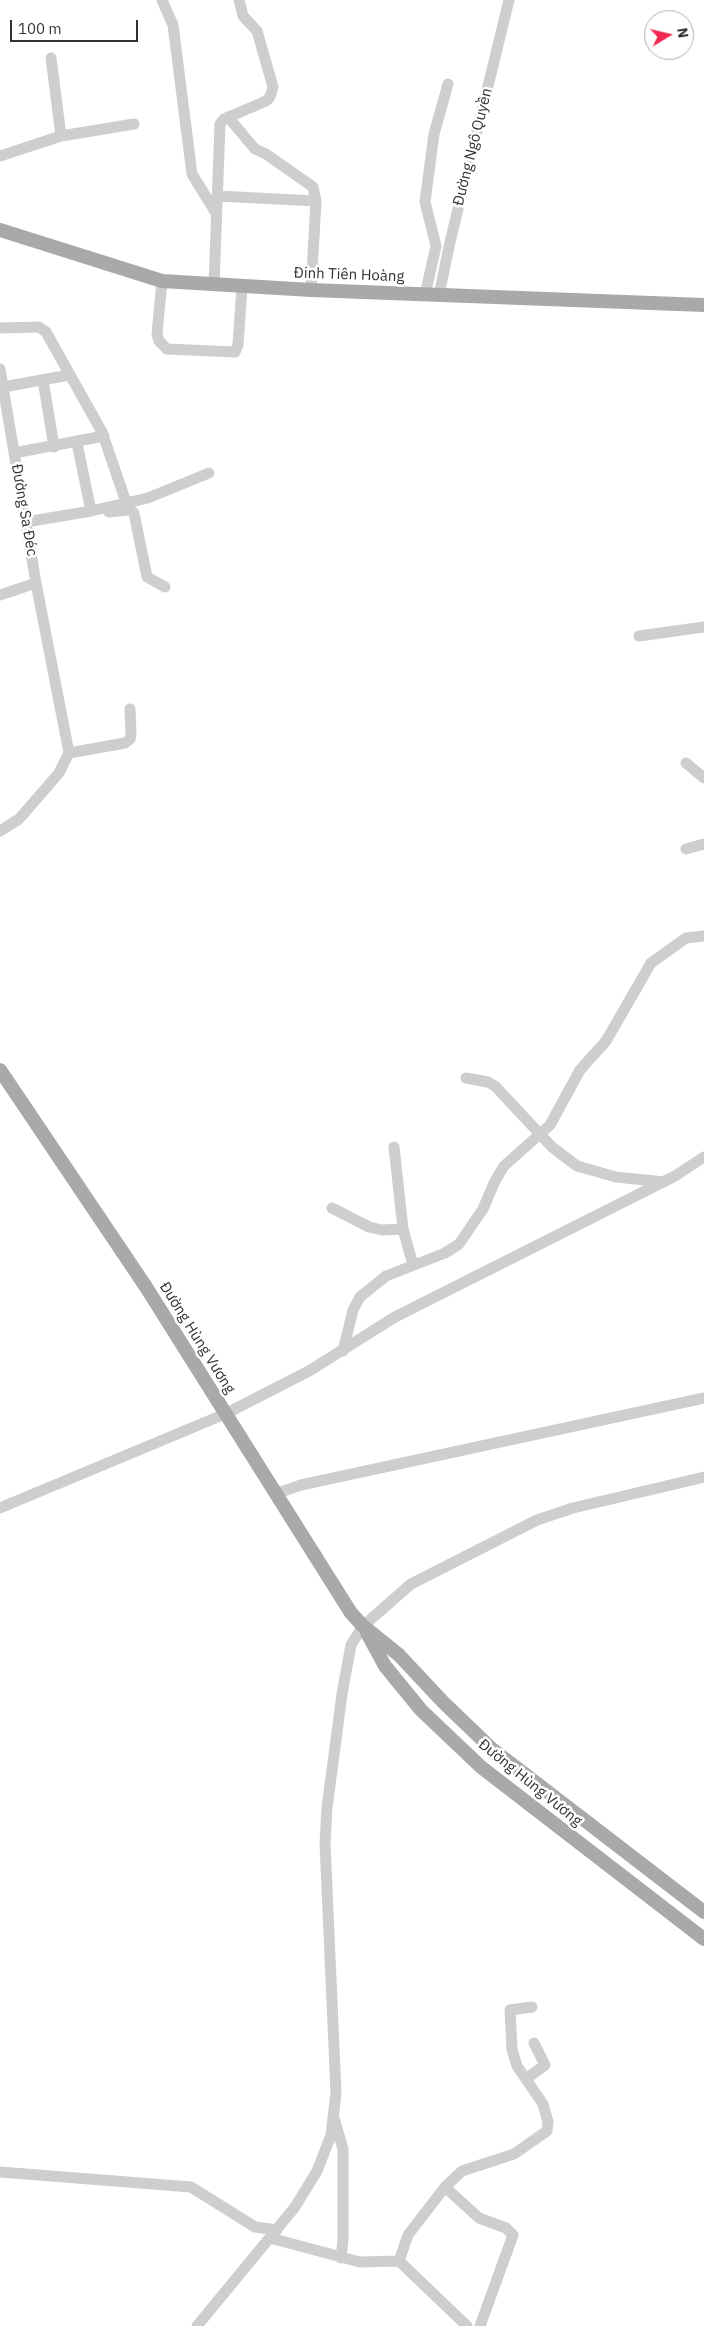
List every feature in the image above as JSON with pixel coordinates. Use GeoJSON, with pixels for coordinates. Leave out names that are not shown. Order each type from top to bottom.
{"type":"FeatureCollection","features":[{"type":"Feature","properties":{"kind":"main road","name":"Đinh Tiên Hoàng"},"geometry":{"type":"LineString","coordinates":[[0,230],[162,281],[242,287],[704,305]]}},
{"type":"Feature","properties":{"kind":"main road","name":"Đường Hùng Vương"},"geometry":{"type":"LineString","coordinates":[[0,1070],[146,1287],[351,1613],[363,1626],[399,1655],[443,1702],[492,1749],[704,1912]]}},
{"type":"Feature","properties":{"kind":"main road","name":"Đường Hùng Vương"},"geometry":{"type":"LineString","coordinates":[[363,1626],[385,1666],[421,1710],[481,1767],[704,1939]]}},
{"type":"Feature","properties":{"kind":"street"},"geometry":{"type":"LineString","coordinates":[[162,0],[173,25],[192,174],[216,213]]}},
{"type":"Feature","properties":{"kind":"street"},"geometry":{"type":"LineString","coordinates":[[214,284],[219,127],[221,121],[228,117],[266,101],[270,97],[273,86],[256,31],[244,16],[239,0]]}},
{"type":"Feature","properties":{"kind":"street","name":"Đường Ngô Quyền"},"geometry":{"type":"LineString","coordinates":[[432,295],[452,232],[510,0]]}},
{"type":"Feature","properties":{"kind":"street"},"geometry":{"type":"LineString","coordinates":[[51,58],[61,136]]}},
{"type":"Feature","properties":{"kind":"street"},"geometry":{"type":"LineString","coordinates":[[432,295],[436,240],[426,212],[425,202],[434,134],[448,84]]}},
{"type":"Feature","properties":{"kind":"street"},"geometry":{"type":"LineString","coordinates":[[228,117],[255,149],[266,154],[313,187],[316,201],[311,290]]}},
{"type":"Feature","properties":{"kind":"street"},"geometry":{"type":"LineString","coordinates":[[0,156],[61,136],[134,124]]}},
{"type":"Feature","properties":{"kind":"street"},"geometry":{"type":"LineString","coordinates":[[217,196],[316,201]]}},
{"type":"Feature","properties":{"kind":"street"},"geometry":{"type":"LineString","coordinates":[[162,281],[157,334],[159,341],[167,349],[235,352],[238,345],[242,287]]}},
{"type":"Feature","properties":{"kind":"street"},"geometry":{"type":"LineString","coordinates":[[0,328],[43,329],[104,436],[126,502]]}},
{"type":"Feature","properties":{"kind":"street","name":"Đường Sa Đéc"},"geometry":{"type":"LineString","coordinates":[[0,369],[36,583],[69,753]]}},
{"type":"Feature","properties":{"kind":"street"},"geometry":{"type":"LineString","coordinates":[[3,387],[69,375]]}},
{"type":"Feature","properties":{"kind":"street"},"geometry":{"type":"LineString","coordinates":[[43,380],[54,446]]}},
{"type":"Feature","properties":{"kind":"street"},"geometry":{"type":"LineString","coordinates":[[14,453],[77,443],[104,436]]}},
{"type":"Feature","properties":{"kind":"street"},"geometry":{"type":"LineString","coordinates":[[77,443],[96,510]]}},
{"type":"Feature","properties":{"kind":"street"},"geometry":{"type":"LineString","coordinates":[[26,522],[96,510],[148,498],[209,473]]}},
{"type":"Feature","properties":{"kind":"street"},"geometry":{"type":"LineString","coordinates":[[96,510],[106,512],[132,511],[148,577],[165,587]]}},
{"type":"Feature","properties":{"kind":"street"},"geometry":{"type":"LineString","coordinates":[[0,595],[36,583]]}},
{"type":"Feature","properties":{"kind":"street"},"geometry":{"type":"LineString","coordinates":[[640,636],[704,627]]}},
{"type":"Feature","properties":{"kind":"street"},"geometry":{"type":"LineString","coordinates":[[0,831],[19,819],[58,773],[69,753],[125,743],[130,739],[130,708]]}},
{"type":"Feature","properties":{"kind":"street"},"geometry":{"type":"LineString","coordinates":[[686,763],[704,778]]}},
{"type":"Feature","properties":{"kind":"street"},"geometry":{"type":"LineString","coordinates":[[686,849],[704,844]]}},
{"type":"Feature","properties":{"kind":"street"},"geometry":{"type":"LineString","coordinates":[[343,1351],[353,1310],[360,1297],[382,1278],[445,1254],[460,1244],[483,1209],[504,1166],[540,1135],[554,1119],[580,1070],[606,1041],[651,963],[686,938],[704,936]]}},
{"type":"Feature","properties":{"kind":"street"},"geometry":{"type":"LineString","coordinates":[[466,1078],[488,1082],[495,1086],[566,1160],[593,1172],[664,1182]]}},
{"type":"Feature","properties":{"kind":"street"},"geometry":{"type":"LineString","coordinates":[[394,1147],[402,1229],[413,1266]]}},
{"type":"Feature","properties":{"kind":"street"},"geometry":{"type":"LineString","coordinates":[[0,1508],[225,1414],[296,1378],[396,1317],[664,1182],[704,1157]]}},
{"type":"Feature","properties":{"kind":"street"},"geometry":{"type":"LineString","coordinates":[[332,1208],[369,1227],[382,1230],[402,1229]]}},
{"type":"Feature","properties":{"kind":"street"},"geometry":{"type":"LineString","coordinates":[[275,1494],[300,1485],[704,1398]]}},
{"type":"Feature","properties":{"kind":"street"},"geometry":{"type":"LineString","coordinates":[[197,2326],[295,2207],[317,2171],[325,2153],[334,2116],[336,2094],[325,1843],[327,1808],[342,1694],[351,1645],[363,1626],[411,1584],[537,1520],[573,1508],[704,1477]]}},
{"type":"Feature","properties":{"kind":"street"},"geometry":{"type":"LineString","coordinates":[[400,2261],[408,2235],[445,2187],[465,2170],[514,2154],[547,2131],[549,2125],[543,2104],[513,2055],[509,2011],[515,2008],[532,2006]]}},
{"type":"Feature","properties":{"kind":"street"},"geometry":{"type":"LineString","coordinates":[[526,2079],[545,2065],[534,2043]]}},
{"type":"Feature","properties":{"kind":"street"},"geometry":{"type":"LineString","coordinates":[[334,2116],[343,2150],[344,2240],[341,2258]]}},
{"type":"Feature","properties":{"kind":"street"},"geometry":{"type":"LineString","coordinates":[[0,2172],[191,2187],[255,2227],[341,2258],[366,2263],[400,2261],[468,2326]]}},
{"type":"Feature","properties":{"kind":"street"},"geometry":{"type":"LineString","coordinates":[[445,2187],[479,2218],[509,2229],[513,2235],[480,2326]]}}]}
